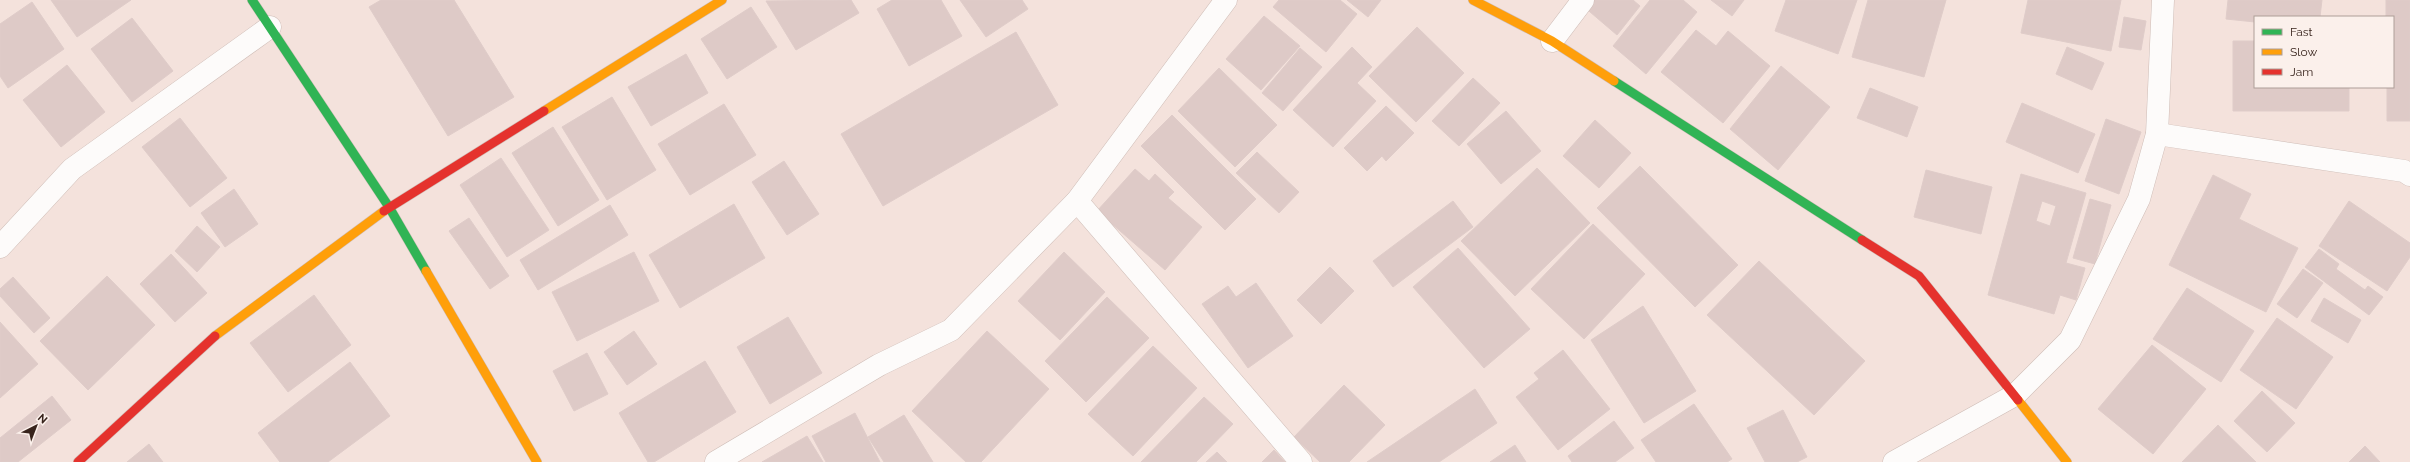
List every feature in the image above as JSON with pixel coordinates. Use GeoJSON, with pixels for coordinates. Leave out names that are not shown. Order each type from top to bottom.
{"type":"FeatureCollection","features":[{"type":"Feature","properties":{"kind":"street"},"geometry":{"type":"LineString","coordinates":[[252,0],[388,207],[532,460]]}},
{"type":"Feature","properties":{"kind":"street"},"geometry":{"type":"LineString","coordinates":[[78,462],[214,337],[388,207],[722,0]]}},
{"type":"Feature","properties":{"kind":"street"},"geometry":{"type":"LineString","coordinates":[[716,462],[879,365],[951,330],[1077,201],[1226,0]]}},
{"type":"Feature","properties":{"kind":"street"},"geometry":{"type":"LineString","coordinates":[[1473,0],[1552,41],[1919,276],[2067,462]]}},
{"type":"Feature","properties":{"kind":"street"},"geometry":{"type":"LineString","coordinates":[[1552,41],[1583,0]]}},
{"type":"Feature","properties":{"kind":"street"},"geometry":{"type":"LineString","coordinates":[[1894,462],[2014,395],[2070,340],[2139,200],[2157,134],[2163,0]]}},
{"type":"Feature","properties":{"kind":"street"},"geometry":{"type":"LineString","coordinates":[[0,247],[72,169],[270,27]]}},
{"type":"Feature","properties":{"kind":"street"},"geometry":{"type":"LineString","coordinates":[[2157,134],[2404,172],[2410,175]]}},
{"type":"Feature","properties":{"kind":"street"},"geometry":{"type":"LineString","coordinates":[[1077,201],[1301,462]]}},
{"type":"Feature","properties":{"kind":"building"},"geometry":{"type":"Polygon","coordinates":[[[51,0],[131,0],[77,37],[51,0]]]}},
{"type":"Feature","properties":{"kind":"building"},"geometry":{"type":"Polygon","coordinates":[[[381,0],[454,0],[514,97],[448,136],[369,7],[381,0]]]}},
{"type":"Feature","properties":{"kind":"building"},"geometry":{"type":"Polygon","coordinates":[[[851,0],[859,13],[796,50],[766,1],[851,0]]]}},
{"type":"Feature","properties":{"kind":"building"},"geometry":{"type":"Polygon","coordinates":[[[892,0],[941,0],[962,36],[909,66],[877,9],[892,0]]]}},
{"type":"Feature","properties":{"kind":"building"},"geometry":{"type":"Polygon","coordinates":[[[960,0],[1022,0],[1028,9],[986,37],[960,0]]]}},
{"type":"Feature","properties":{"kind":"building"},"geometry":{"type":"Polygon","coordinates":[[[1279,0],[1340,0],[1357,14],[1326,52],[1273,7],[1279,0]]]}},
{"type":"Feature","properties":{"kind":"building"},"geometry":{"type":"Polygon","coordinates":[[[1347,0],[1381,0],[1368,17],[1347,0]]]}},
{"type":"Feature","properties":{"kind":"building"},"geometry":{"type":"Polygon","coordinates":[[[1576,0],[1633,0],[1640,6],[1617,35],[1576,0]]]}},
{"type":"Feature","properties":{"kind":"building"},"geometry":{"type":"Polygon","coordinates":[[[1650,0],[1683,0],[1697,12],[1646,74],[1613,46],[1650,0]]]}},
{"type":"Feature","properties":{"kind":"building"},"geometry":{"type":"Polygon","coordinates":[[[1711,0],[1744,0],[1732,16],[1711,0]]]}},
{"type":"Feature","properties":{"kind":"building"},"geometry":{"type":"Polygon","coordinates":[[[1786,0],[1857,0],[1838,54],[1775,31],[1786,0]]]}},
{"type":"Feature","properties":{"kind":"building"},"geometry":{"type":"Polygon","coordinates":[[[1868,0],[1946,0],[1924,77],[1852,57],[1868,0]]]}},
{"type":"Feature","properties":{"kind":"building"},"geometry":{"type":"Polygon","coordinates":[[[2028,0],[2121,0],[2111,51],[2021,33],[2028,0]]]}},
{"type":"Feature","properties":{"kind":"building"},"geometry":{"type":"Polygon","coordinates":[[[2228,0],[2322,0],[2320,16],[2254,16],[2254,22],[2226,19],[2228,0]]]}},
{"type":"Feature","properties":{"kind":"building"},"geometry":{"type":"Polygon","coordinates":[[[2386,0],[2410,0],[2410,121],[2387,121],[2387,88],[2394,88],[2394,16],[2386,16],[2386,0]]]}},
{"type":"Feature","properties":{"kind":"building"},"geometry":{"type":"Polygon","coordinates":[[[32,2],[64,49],[8,88],[0,76],[0,24],[32,2]]]}},
{"type":"Feature","properties":{"kind":"building"},"geometry":{"type":"Polygon","coordinates":[[[751,7],[777,47],[727,79],[701,39],[751,7]]]}},
{"type":"Feature","properties":{"kind":"building"},"geometry":{"type":"Polygon","coordinates":[[[1264,16],[1300,46],[1261,90],[1226,59],[1264,16]]]}},
{"type":"Feature","properties":{"kind":"building"},"geometry":{"type":"Polygon","coordinates":[[[2124,17],[2146,21],[2141,50],[2119,47],[2124,17]]]}},
{"type":"Feature","properties":{"kind":"building"},"geometry":{"type":"Polygon","coordinates":[[[132,18],[173,71],[132,102],[91,49],[132,18]]]}},
{"type":"Feature","properties":{"kind":"building"},"geometry":{"type":"Polygon","coordinates":[[[1417,27],[1464,73],[1416,122],[1369,76],[1417,27]]]}},
{"type":"Feature","properties":{"kind":"building"},"geometry":{"type":"Polygon","coordinates":[[[1696,30],[1716,46],[1728,31],[1770,66],[1723,123],[1661,72],[1696,30]]]}},
{"type":"Feature","properties":{"kind":"building"},"geometry":{"type":"Polygon","coordinates":[[[1016,32],[1058,105],[883,206],[841,134],[1016,32]]]}},
{"type":"Feature","properties":{"kind":"building"},"geometry":{"type":"Polygon","coordinates":[[[2233,41],[2254,41],[2254,88],[2349,88],[2349,111],[2233,111],[2233,41]]]}},
{"type":"Feature","properties":{"kind":"building"},"geometry":{"type":"Polygon","coordinates":[[[1352,47],[1372,67],[1357,83],[1376,101],[1333,147],[1293,110],[1352,47]]]}},
{"type":"Feature","properties":{"kind":"building"},"geometry":{"type":"Polygon","coordinates":[[[2067,47],[2104,63],[2092,90],[2056,74],[2067,47]]]}},
{"type":"Feature","properties":{"kind":"building"},"geometry":{"type":"Polygon","coordinates":[[[1300,48],[1322,67],[1283,111],[1262,93],[1300,48]]]}},
{"type":"Feature","properties":{"kind":"building"},"geometry":{"type":"Polygon","coordinates":[[[686,54],[708,93],[651,126],[628,87],[686,54]]]}},
{"type":"Feature","properties":{"kind":"building"},"geometry":{"type":"Polygon","coordinates":[[[67,65],[105,112],[61,147],[23,100],[67,65]]]}},
{"type":"Feature","properties":{"kind":"building"},"geometry":{"type":"Polygon","coordinates":[[[1781,66],[1830,107],[1778,170],[1730,129],[1781,66]]]}},
{"type":"Feature","properties":{"kind":"building"},"geometry":{"type":"Polygon","coordinates":[[[1219,68],[1277,125],[1235,167],[1178,111],[1219,68]]]}},
{"type":"Feature","properties":{"kind":"building"},"geometry":{"type":"Polygon","coordinates":[[[1473,78],[1500,103],[1459,146],[1432,121],[1473,78]]]}},
{"type":"Feature","properties":{"kind":"building"},"geometry":{"type":"Polygon","coordinates":[[[1870,88],[1918,107],[1907,137],[1857,118],[1870,88]]]}},
{"type":"Feature","properties":{"kind":"building"},"geometry":{"type":"Polygon","coordinates":[[[612,97],[656,170],[607,200],[562,127],[612,97]]]}},
{"type":"Feature","properties":{"kind":"building"},"geometry":{"type":"Polygon","coordinates":[[[2022,103],[2095,134],[2078,173],[2006,142],[2022,103]]]}},
{"type":"Feature","properties":{"kind":"building"},"geometry":{"type":"Polygon","coordinates":[[[724,104],[756,155],[690,195],[658,144],[724,104]]]}},
{"type":"Feature","properties":{"kind":"building"},"geometry":{"type":"Polygon","coordinates":[[[1386,106],[1414,133],[1386,161],[1382,156],[1367,171],[1344,148],[1386,106]]]}},
{"type":"Feature","properties":{"kind":"building"},"geometry":{"type":"Polygon","coordinates":[[[1506,111],[1541,151],[1501,184],[1467,144],[1506,111]]]}},
{"type":"Feature","properties":{"kind":"building"},"geometry":{"type":"Polygon","coordinates":[[[1172,115],[1256,199],[1225,230],[1141,146],[1172,115]]]}},
{"type":"Feature","properties":{"kind":"building"},"geometry":{"type":"Polygon","coordinates":[[[180,118],[227,178],[190,207],[142,147],[180,118]]]}},
{"type":"Feature","properties":{"kind":"building"},"geometry":{"type":"Polygon","coordinates":[[[2106,119],[2141,132],[2119,194],[2085,181],[2106,119]]]}},
{"type":"Feature","properties":{"kind":"building"},"geometry":{"type":"Polygon","coordinates":[[[1595,120],[1631,153],[1599,188],[1563,156],[1595,120]]]}},
{"type":"Feature","properties":{"kind":"building"},"geometry":{"type":"Polygon","coordinates":[[[553,127],[599,200],[558,226],[512,153],[553,127]]]}},
{"type":"Feature","properties":{"kind":"building"},"geometry":{"type":"Polygon","coordinates":[[[1257,152],[1299,192],[1279,213],[1236,173],[1257,152]]]}},
{"type":"Feature","properties":{"kind":"building"},"geometry":{"type":"Polygon","coordinates":[[[501,158],[549,230],[507,257],[460,185],[501,158]]]}},
{"type":"Feature","properties":{"kind":"building"},"geometry":{"type":"Polygon","coordinates":[[[784,161],[819,214],[787,235],[752,182],[784,161]]]}},
{"type":"Feature","properties":{"kind":"building"},"geometry":{"type":"Polygon","coordinates":[[[1640,166],[1738,265],[1695,307],[1597,208],[1640,166]]]}},
{"type":"Feature","properties":{"kind":"building"},"geometry":{"type":"Polygon","coordinates":[[[1537,168],[1590,223],[1515,296],[1461,241],[1537,168]]]}},
{"type":"Feature","properties":{"kind":"building"},"geometry":{"type":"Polygon","coordinates":[[[1135,169],[1149,181],[1155,174],[1174,192],[1168,198],[1202,227],[1165,270],[1097,211],[1135,169]]]}},
{"type":"Feature","properties":{"kind":"building"},"geometry":{"type":"Polygon","coordinates":[[[1926,170],[1992,187],[1981,234],[1914,217],[1926,170]]]}},
{"type":"Feature","properties":{"kind":"building"},"geometry":{"type":"Polygon","coordinates":[[[2021,174],[2086,193],[2066,263],[2085,268],[2076,300],[2060,295],[2054,314],[1988,295],[2021,174]],[[2042,201],[2036,221],[2050,226],[2056,206],[2042,201]]]}},
{"type":"Feature","properties":{"kind":"building"},"geometry":{"type":"Polygon","coordinates":[[[2213,175],[2251,194],[2239,219],[2298,248],[2266,312],[2169,265],[2213,175]]]}},
{"type":"Feature","properties":{"kind":"building"},"geometry":{"type":"Polygon","coordinates":[[[234,189],[258,224],[225,247],[201,213],[234,189]]]}},
{"type":"Feature","properties":{"kind":"building"},"geometry":{"type":"Polygon","coordinates":[[[2090,199],[2111,205],[2095,264],[2073,258],[2090,199]]]}},
{"type":"Feature","properties":{"kind":"building"},"geometry":{"type":"Polygon","coordinates":[[[1453,201],[1473,227],[1393,287],[1373,261],[1453,201]]]}},
{"type":"Feature","properties":{"kind":"building"},"geometry":{"type":"Polygon","coordinates":[[[2349,201],[2410,243],[2410,257],[2387,291],[2319,246],[2349,201]]]}},
{"type":"Feature","properties":{"kind":"building"},"geometry":{"type":"Polygon","coordinates":[[[734,204],[765,258],[680,308],[649,255],[734,204]]]}},
{"type":"Feature","properties":{"kind":"building"},"geometry":{"type":"Polygon","coordinates":[[[610,205],[628,235],[538,290],[520,260],[610,205]]]}},
{"type":"Feature","properties":{"kind":"building"},"geometry":{"type":"Polygon","coordinates":[[[469,218],[509,276],[490,289],[449,231],[469,218]]]}},
{"type":"Feature","properties":{"kind":"building"},"geometry":{"type":"Polygon","coordinates":[[[1593,224],[1645,274],[1584,339],[1531,289],[1593,224]]]}},
{"type":"Feature","properties":{"kind":"building"},"geometry":{"type":"Polygon","coordinates":[[[197,226],[220,247],[197,272],[175,251],[197,226]]]}},
{"type":"Feature","properties":{"kind":"building"},"geometry":{"type":"Polygon","coordinates":[[[1458,248],[1530,329],[1484,368],[1413,287],[1458,248]]]}},
{"type":"Feature","properties":{"kind":"building"},"geometry":{"type":"Polygon","coordinates":[[[2319,249],[2339,264],[2336,269],[2365,290],[2368,286],[2383,297],[2369,315],[2305,267],[2319,249]]]}},
{"type":"Feature","properties":{"kind":"building"},"geometry":{"type":"Polygon","coordinates":[[[634,252],[659,301],[577,341],[552,292],[634,252]]]}},
{"type":"Feature","properties":{"kind":"building"},"geometry":{"type":"Polygon","coordinates":[[[1064,252],[1105,292],[1060,340],[1018,301],[1064,252]]]}},
{"type":"Feature","properties":{"kind":"building"},"geometry":{"type":"Polygon","coordinates":[[[171,254],[207,293],[175,322],[140,284],[171,254]]]}},
{"type":"Feature","properties":{"kind":"building"},"geometry":{"type":"Polygon","coordinates":[[[1759,261],[1865,361],[1814,415],[1707,315],[1759,261]]]}},
{"type":"Feature","properties":{"kind":"building"},"geometry":{"type":"Polygon","coordinates":[[[1330,267],[1354,291],[1321,324],[1297,300],[1330,267]]]}},
{"type":"Feature","properties":{"kind":"building"},"geometry":{"type":"Polygon","coordinates":[[[2303,269],[2323,283],[2297,318],[2277,304],[2303,269]]]}},
{"type":"Feature","properties":{"kind":"building"},"geometry":{"type":"Polygon","coordinates":[[[107,276],[155,325],[88,390],[40,341],[107,276]]]}},
{"type":"Feature","properties":{"kind":"building"},"geometry":{"type":"Polygon","coordinates":[[[13,277],[50,318],[34,333],[0,296],[0,289],[13,277]]]}},
{"type":"Feature","properties":{"kind":"building"},"geometry":{"type":"Polygon","coordinates":[[[1256,283],[1293,336],[1248,368],[1202,304],[1228,286],[1236,297],[1256,283]]]}},
{"type":"Feature","properties":{"kind":"building"},"geometry":{"type":"Polygon","coordinates":[[[2187,288],[2254,331],[2221,382],[2153,339],[2187,288]]]}},
{"type":"Feature","properties":{"kind":"building"},"geometry":{"type":"Polygon","coordinates":[[[314,295],[351,345],[288,392],[250,343],[314,295]]]}},
{"type":"Feature","properties":{"kind":"building"},"geometry":{"type":"Polygon","coordinates":[[[1107,297],[1149,338],[1086,402],[1045,361],[1107,297]]]}},
{"type":"Feature","properties":{"kind":"building"},"geometry":{"type":"Polygon","coordinates":[[[2324,298],[2361,320],[2348,343],[2311,321],[2324,298]]]}},
{"type":"Feature","properties":{"kind":"building"},"geometry":{"type":"Polygon","coordinates":[[[1643,306],[1696,391],[1644,423],[1591,340],[1643,306]]]}},
{"type":"Feature","properties":{"kind":"building"},"geometry":{"type":"Polygon","coordinates":[[[788,317],[822,373],[770,404],[737,347],[788,317]]]}},
{"type":"Feature","properties":{"kind":"building"},"geometry":{"type":"Polygon","coordinates":[[[2277,318],[2333,357],[2296,409],[2240,370],[2277,318]]]}},
{"type":"Feature","properties":{"kind":"building"},"geometry":{"type":"Polygon","coordinates":[[[0,322],[38,364],[0,398],[0,322]]]}},
{"type":"Feature","properties":{"kind":"building"},"geometry":{"type":"Polygon","coordinates":[[[634,331],[657,364],[627,385],[604,352],[634,331]]]}},
{"type":"Feature","properties":{"kind":"building"},"geometry":{"type":"Polygon","coordinates":[[[987,331],[1049,389],[981,462],[966,462],[912,411],[987,331]]]}},
{"type":"Feature","properties":{"kind":"building"},"geometry":{"type":"Polygon","coordinates":[[[2152,345],[2206,389],[2153,454],[2098,409],[2152,345]]]}},
{"type":"Feature","properties":{"kind":"building"},"geometry":{"type":"Polygon","coordinates":[[[1153,346],[1197,388],[1133,456],[1088,414],[1153,346]]]}},
{"type":"Feature","properties":{"kind":"building"},"geometry":{"type":"Polygon","coordinates":[[[1563,350],[1610,409],[1558,450],[1516,397],[1539,379],[1534,373],[1563,350]]]}},
{"type":"Feature","properties":{"kind":"building"},"geometry":{"type":"Polygon","coordinates":[[[587,353],[608,394],[574,411],[553,371],[587,353]]]}},
{"type":"Feature","properties":{"kind":"building"},"geometry":{"type":"Polygon","coordinates":[[[705,361],[736,412],[654,462],[648,462],[619,413],[705,361]]]}},
{"type":"Feature","properties":{"kind":"building"},"geometry":{"type":"Polygon","coordinates":[[[350,362],[390,416],[328,462],[280,462],[258,433],[350,362]]]}},
{"type":"Feature","properties":{"kind":"building"},"geometry":{"type":"Polygon","coordinates":[[[1344,385],[1385,425],[1349,462],[1320,462],[1294,437],[1344,385]]]}},
{"type":"Feature","properties":{"kind":"building"},"geometry":{"type":"Polygon","coordinates":[[[1475,389],[1497,423],[1439,462],[1367,462],[1475,389]]]}},
{"type":"Feature","properties":{"kind":"building"},"geometry":{"type":"Polygon","coordinates":[[[2262,391],[2295,423],[2267,452],[2234,421],[2262,391]]]}},
{"type":"Feature","properties":{"kind":"building"},"geometry":{"type":"Polygon","coordinates":[[[52,396],[71,420],[18,462],[0,462],[0,438],[52,396]]]}},
{"type":"Feature","properties":{"kind":"building"},"geometry":{"type":"Polygon","coordinates":[[[1204,397],[1233,424],[1196,462],[1141,462],[1204,397]]]}},
{"type":"Feature","properties":{"kind":"building"},"geometry":{"type":"Polygon","coordinates":[[[1694,404],[1732,459],[1727,462],[1656,462],[1641,440],[1694,404]]]}},
{"type":"Feature","properties":{"kind":"building"},"geometry":{"type":"Polygon","coordinates":[[[1783,410],[1807,457],[1797,462],[1765,462],[1747,428],[1783,410]]]}},
{"type":"Feature","properties":{"kind":"building"},"geometry":{"type":"Polygon","coordinates":[[[855,413],[880,462],[826,462],[812,436],[855,413]]]}},
{"type":"Feature","properties":{"kind":"building"},"geometry":{"type":"Polygon","coordinates":[[[904,415],[933,462],[884,462],[868,437],[904,415]]]}},
{"type":"Feature","properties":{"kind":"building"},"geometry":{"type":"Polygon","coordinates":[[[1614,421],[1634,448],[1615,462],[1572,462],[1568,456],[1614,421]]]}},
{"type":"Feature","properties":{"kind":"building"},"geometry":{"type":"Polygon","coordinates":[[[2218,425],[2256,462],[2182,462],[2218,425]]]}},
{"type":"Feature","properties":{"kind":"building"},"geometry":{"type":"Polygon","coordinates":[[[807,436],[823,462],[762,462],[807,436]]]}},
{"type":"Feature","properties":{"kind":"building"},"geometry":{"type":"Polygon","coordinates":[[[149,444],[163,462],[127,462],[149,444]]]}},
{"type":"Feature","properties":{"kind":"building"},"geometry":{"type":"Polygon","coordinates":[[[1515,445],[1526,462],[1490,462],[1515,445]]]}},
{"type":"Feature","properties":{"kind":"building"},"geometry":{"type":"Polygon","coordinates":[[[2365,446],[2380,462],[2349,462],[2365,446]]]}},
{"type":"Feature","properties":{"kind":"building"},"geometry":{"type":"Polygon","coordinates":[[[1274,450],[1285,462],[1262,462],[1274,450]]]}},
{"type":"Feature","properties":{"kind":"building"},"geometry":{"type":"Polygon","coordinates":[[[1217,452],[1227,462],[1206,462],[1217,452]]]}},
{"type":"Feature","properties":{"kind":"traffic: fast"},"geometry":{"type":"LineString","coordinates":[[252,0],[389,207],[426,271]]}},
{"type":"Feature","properties":{"kind":"traffic: fast"},"geometry":{"type":"LineString","coordinates":[[1614,81],[1862,240]]}},
{"type":"Feature","properties":{"kind":"traffic: slow"},"geometry":{"type":"LineString","coordinates":[[544,111],[722,0]]}},
{"type":"Feature","properties":{"kind":"traffic: slow"},"geometry":{"type":"LineString","coordinates":[[1473,0],[1552,41],[1614,81]]}},
{"type":"Feature","properties":{"kind":"traffic: slow"},"geometry":{"type":"LineString","coordinates":[[215,336],[384,211]]}},
{"type":"Feature","properties":{"kind":"traffic: slow"},"geometry":{"type":"LineString","coordinates":[[426,271],[537,462]]}},
{"type":"Feature","properties":{"kind":"traffic: slow"},"geometry":{"type":"LineString","coordinates":[[2018,400],[2067,462]]}},
{"type":"Feature","properties":{"kind":"traffic: jam"},"geometry":{"type":"LineString","coordinates":[[384,211],[544,111]]}},
{"type":"Feature","properties":{"kind":"traffic: jam"},"geometry":{"type":"LineString","coordinates":[[1862,240],[1919,276],[2018,400]]}},
{"type":"Feature","properties":{"kind":"traffic: jam"},"geometry":{"type":"LineString","coordinates":[[78,462],[215,336]]}}]}
